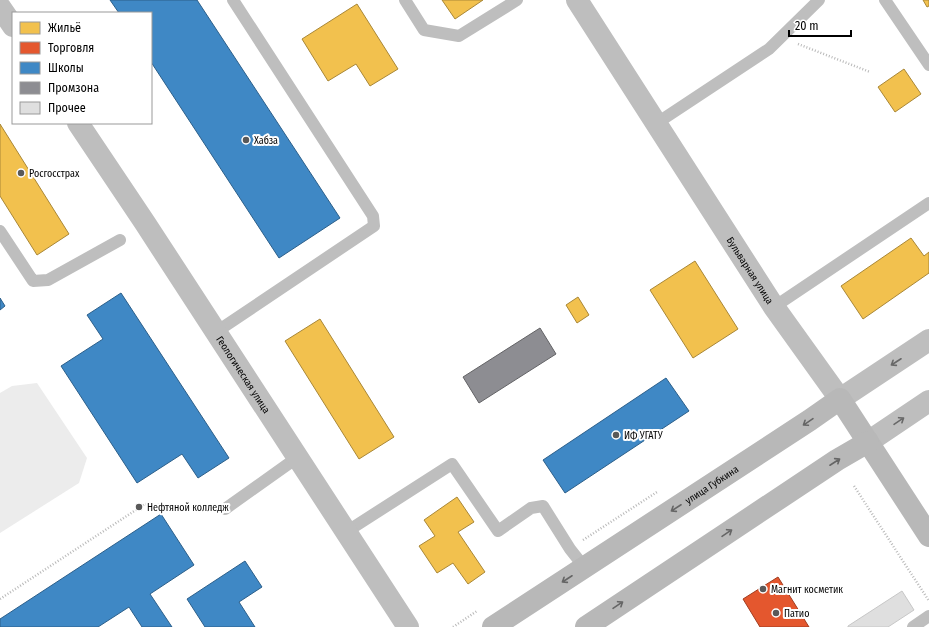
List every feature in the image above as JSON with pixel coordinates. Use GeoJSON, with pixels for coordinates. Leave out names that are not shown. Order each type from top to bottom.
{"type":"FeatureCollection","features":[{"type":"Feature","properties":{"kind":"main road","name":"Бульварная улица"},"geometry":{"type":"LineString","coordinates":[[840,399],[929,536]]}},
{"type":"Feature","properties":{"kind":"main road","name":"улица Губкина"},"geometry":{"type":"LineString","coordinates":[[493,627],[585,568],[840,399]]}},
{"type":"Feature","properties":{"kind":"main road"},"geometry":{"type":"LineString","coordinates":[[586,627],[837,460],[868,442]]}},
{"type":"Feature","properties":{"kind":"street","name":"Бульварная улица"},"geometry":{"type":"LineString","coordinates":[[577,0],[774,307],[840,399]]}},
{"type":"Feature","properties":{"kind":"street"},"geometry":{"type":"LineString","coordinates":[[0,7],[12,25]]}},
{"type":"Feature","properties":{"kind":"street","name":"Геологическая улица"},"geometry":{"type":"LineString","coordinates":[[79,124],[408,627]]}},
{"type":"Feature","properties":{"kind":"street","name":"улица Губкина"},"geometry":{"type":"LineString","coordinates":[[840,399],[929,340]]}},
{"type":"Feature","properties":{"kind":"street"},"geometry":{"type":"LineString","coordinates":[[868,442],[929,401]]}},
{"type":"Feature","properties":{"kind":"lane"},"geometry":{"type":"LineString","coordinates":[[216,332],[374,226],[373,216],[233,0]]}},
{"type":"Feature","properties":{"kind":"lane"},"geometry":{"type":"LineString","coordinates":[[405,0],[424,30],[459,36],[517,0]]}},
{"type":"Feature","properties":{"kind":"lane"},"geometry":{"type":"LineString","coordinates":[[657,123],[769,49],[819,0]]}},
{"type":"Feature","properties":{"kind":"lane"},"geometry":{"type":"LineString","coordinates":[[885,0],[925,50],[929,65]]}},
{"type":"Feature","properties":{"kind":"lane"},"geometry":{"type":"LineString","coordinates":[[774,307],[929,203]]}},
{"type":"Feature","properties":{"kind":"lane"},"geometry":{"type":"LineString","coordinates":[[0,231],[33,281],[48,280],[120,240]]}},
{"type":"Feature","properties":{"kind":"lane"},"geometry":{"type":"LineString","coordinates":[[225,508],[298,458]]}},
{"type":"Feature","properties":{"kind":"lane"},"geometry":{"type":"LineString","coordinates":[[346,532],[452,464],[498,531],[531,508],[543,506],[570,549],[585,568]]}},
{"type":"Feature","properties":{"kind":"lane"},"geometry":{"type":"LineString","coordinates":[[913,627],[929,616]]}},
{"type":"Feature","properties":{"kind":"path"},"geometry":{"type":"LineString","coordinates":[[780,38],[870,72]]}},
{"type":"Feature","properties":{"kind":"path"},"geometry":{"type":"LineString","coordinates":[[854,486],[929,601]]}},
{"type":"Feature","properties":{"kind":"path"},"geometry":{"type":"LineString","coordinates":[[0,600],[145,504],[225,508]]}},
{"type":"Feature","properties":{"kind":"shaded area"},"geometry":{"type":"Polygon","coordinates":[[[37,383],[87,458],[79,483],[0,533],[0,393],[12,386],[37,383]]]}},
{"type":"Feature","properties":{"kind":"building: Жильё"},"geometry":{"type":"Polygon","coordinates":[[[442,0],[483,0],[455,19],[442,0]]]}},
{"type":"Feature","properties":{"kind":"building: Жильё"},"geometry":{"type":"Polygon","coordinates":[[[923,0],[929,0],[929,6],[927,7],[923,0]]]}},
{"type":"Feature","properties":{"kind":"building: Жильё"},"geometry":{"type":"Polygon","coordinates":[[[357,4],[398,69],[370,86],[356,64],[328,81],[302,39],[357,4]]]}},
{"type":"Feature","properties":{"kind":"building: Жильё"},"geometry":{"type":"Polygon","coordinates":[[[904,69],[921,94],[895,112],[878,87],[904,69]]]}},
{"type":"Feature","properties":{"kind":"building: Жильё"},"geometry":{"type":"Polygon","coordinates":[[[0,124],[69,234],[37,255],[0,196],[0,124]]]}},
{"type":"Feature","properties":{"kind":"building: Жильё"},"geometry":{"type":"Polygon","coordinates":[[[911,238],[924,256],[929,252],[929,273],[863,319],[841,286],[911,238]]]}},
{"type":"Feature","properties":{"kind":"building: Жильё"},"geometry":{"type":"Polygon","coordinates":[[[695,261],[738,329],[693,358],[650,290],[695,261]]]}},
{"type":"Feature","properties":{"kind":"building: Жильё"},"geometry":{"type":"Polygon","coordinates":[[[578,297],[589,315],[577,323],[566,305],[578,297]]]}},
{"type":"Feature","properties":{"kind":"building: Жильё"},"geometry":{"type":"Polygon","coordinates":[[[320,319],[394,437],[359,459],[285,341],[320,319]]]}},
{"type":"Feature","properties":{"kind":"building: Жильё"},"geometry":{"type":"Polygon","coordinates":[[[457,497],[474,522],[458,532],[485,572],[468,584],[453,563],[437,573],[419,546],[435,536],[424,520],[457,497]]]}},
{"type":"Feature","properties":{"kind":"building: Торговля","name":"Патио"},"geometry":{"type":"Polygon","coordinates":[[[778,577],[809,627],[760,627],[743,599],[778,577]]]}},
{"type":"Feature","properties":{"kind":"building: Школы","name":"Хабза"},"geometry":{"type":"Polygon","coordinates":[[[110,0],[197,0],[340,218],[279,258],[152,64],[152,12],[118,12],[110,0]]]}},
{"type":"Feature","properties":{"kind":"building: Школы"},"geometry":{"type":"Polygon","coordinates":[[[121,293],[229,458],[198,478],[182,454],[137,483],[61,366],[103,339],[87,315],[121,293]]]}},
{"type":"Feature","properties":{"kind":"building: Школы"},"geometry":{"type":"Polygon","coordinates":[[[0,298],[5,306],[0,310],[0,298]]]}},
{"type":"Feature","properties":{"kind":"building: Школы","name":"ИФ УГАТУ"},"geometry":{"type":"Polygon","coordinates":[[[666,378],[689,411],[565,493],[543,460],[666,378]]]}},
{"type":"Feature","properties":{"kind":"building: Школы"},"geometry":{"type":"Polygon","coordinates":[[[161,514],[194,565],[150,594],[172,627],[142,627],[129,607],[98,627],[0,627],[0,619],[161,514]]]}},
{"type":"Feature","properties":{"kind":"building: Школы"},"geometry":{"type":"Polygon","coordinates":[[[245,561],[262,587],[239,602],[255,627],[205,627],[187,599],[245,561]]]}},
{"type":"Feature","properties":{"kind":"building: Промзона"},"geometry":{"type":"Polygon","coordinates":[[[540,328],[556,354],[479,403],[463,377],[540,328]]]}},
{"type":"Feature","properties":{"kind":"building: Прочее"},"geometry":{"type":"Polygon","coordinates":[[[902,591],[914,610],[888,627],[848,627],[848,626],[902,591]]]}},
{"type":"Feature","properties":{"kind":"place","name":"Хабза"},"geometry":{"type":"Point","coordinates":[246,140]}},
{"type":"Feature","properties":{"kind":"place","name":"Росгосстрах"},"geometry":{"type":"Point","coordinates":[21,173]}},
{"type":"Feature","properties":{"kind":"place","name":"ИФ УГАТУ"},"geometry":{"type":"Point","coordinates":[616,435]}},
{"type":"Feature","properties":{"kind":"place","name":"Нефтяной колледж"},"geometry":{"type":"Point","coordinates":[139,507]}},
{"type":"Feature","properties":{"kind":"place","name":"Магнит косметик"},"geometry":{"type":"Point","coordinates":[763,589]}},
{"type":"Feature","properties":{"kind":"place","name":"Патио"},"geometry":{"type":"Point","coordinates":[776,613]}}]}
